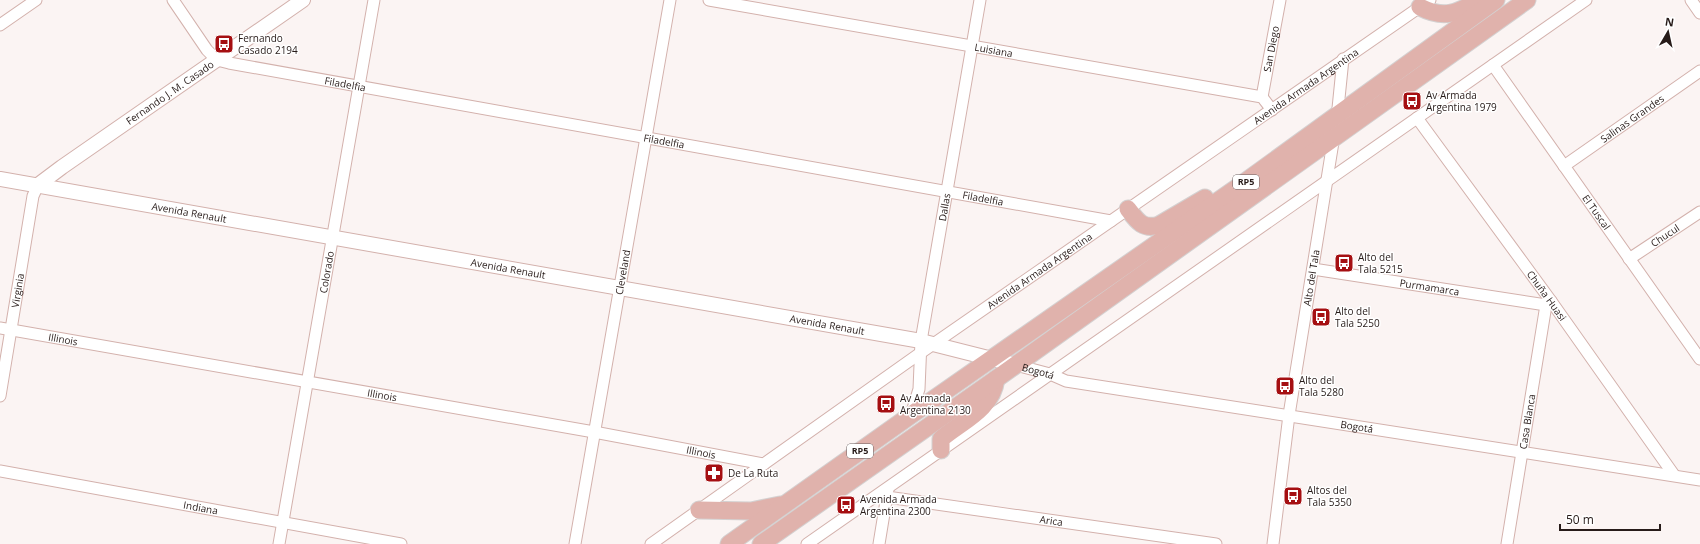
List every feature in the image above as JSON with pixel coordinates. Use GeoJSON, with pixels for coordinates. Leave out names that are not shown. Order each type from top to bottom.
{"type":"FeatureCollection","features":[{"type":"Feature","properties":{"kind":"main road"},"geometry":{"type":"LineString","coordinates":[[1425,3],[1432,13],[1441,15],[1453,13],[1479,0]]}},
{"type":"Feature","properties":{"kind":"main road","name":"RP5"},"geometry":{"type":"LineString","coordinates":[[729,544],[1238,187],[1496,0]]}},
{"type":"Feature","properties":{"kind":"main road","name":"RP5"},"geometry":{"type":"LineString","coordinates":[[761,544],[1016,365],[1527,0]]}},
{"type":"Feature","properties":{"kind":"main road"},"geometry":{"type":"LineString","coordinates":[[1128,209],[1139,223],[1153,227],[1159,226],[1220,189],[1238,187]]}},
{"type":"Feature","properties":{"kind":"main road"},"geometry":{"type":"LineString","coordinates":[[940,450],[941,439],[982,408],[992,396],[996,379]]}},
{"type":"Feature","properties":{"kind":"main road"},"geometry":{"type":"LineString","coordinates":[[699,510],[750,511],[788,503]]}},
{"type":"Feature","properties":{"kind":"street"},"geometry":{"type":"LineString","coordinates":[[0,25],[36,0]]}},
{"type":"Feature","properties":{"kind":"street"},"geometry":{"type":"LineString","coordinates":[[173,0],[207,50],[217,60]]}},
{"type":"Feature","properties":{"kind":"street","name":"Fernando J. M. Casado"},"geometry":{"type":"LineString","coordinates":[[38,185],[303,0]]}},
{"type":"Feature","properties":{"kind":"street","name":"Colorado"},"geometry":{"type":"LineString","coordinates":[[280,544],[374,0]]}},
{"type":"Feature","properties":{"kind":"street","name":"Cleveland"},"geometry":{"type":"LineString","coordinates":[[575,544],[670,0]]}},
{"type":"Feature","properties":{"kind":"street","name":"Luisiana"},"geometry":{"type":"LineString","coordinates":[[709,0],[1262,97]]}},
{"type":"Feature","properties":{"kind":"street","name":"Dallas"},"geometry":{"type":"LineString","coordinates":[[911,415],[919,389],[947,190],[980,0]]}},
{"type":"Feature","properties":{"kind":"street","name":"San Diego"},"geometry":{"type":"LineString","coordinates":[[1262,97],[1280,0]]}},
{"type":"Feature","properties":{"kind":"street"},"geometry":{"type":"LineString","coordinates":[[807,544],[888,492],[940,450],[1586,0]]}},
{"type":"Feature","properties":{"kind":"street"},"geometry":{"type":"LineString","coordinates":[[1690,0],[1700,13]]}},
{"type":"Feature","properties":{"kind":"street","name":"Avenida Armada Argentina"},"geometry":{"type":"LineString","coordinates":[[651,544],[764,464],[924,347],[1111,221],[1272,110],[1343,58],[1425,3]]}},
{"type":"Feature","properties":{"kind":"street","name":"Alto del Tala"},"geometry":{"type":"LineString","coordinates":[[1273,544],[1289,415],[1338,114],[1343,58]]}},
{"type":"Feature","properties":{"kind":"street","name":"Filadelfia"},"geometry":{"type":"LineString","coordinates":[[217,60],[947,190],[1111,221]]}},
{"type":"Feature","properties":{"kind":"street","name":"El Tuscal"},"geometry":{"type":"LineString","coordinates":[[1493,64],[1700,359]]}},
{"type":"Feature","properties":{"kind":"street","name":"Salinas Grandes"},"geometry":{"type":"LineString","coordinates":[[1564,166],[1700,72]]}},
{"type":"Feature","properties":{"kind":"street"},"geometry":{"type":"LineString","coordinates":[[1262,97],[1272,110]]}},
{"type":"Feature","properties":{"kind":"street","name":"Chuña Huasi"},"geometry":{"type":"LineString","coordinates":[[1417,118],[1548,303],[1674,475]]}},
{"type":"Feature","properties":{"kind":"street","name":"Avenida Renault"},"geometry":{"type":"LineString","coordinates":[[0,179],[619,288],[992,359],[1016,365]]}},
{"type":"Feature","properties":{"kind":"street","name":"Virginia"},"geometry":{"type":"LineString","coordinates":[[0,396],[5,329],[34,196],[38,185]]}},
{"type":"Feature","properties":{"kind":"street","name":"Chucul"},"geometry":{"type":"LineString","coordinates":[[1629,259],[1700,212]]}},
{"type":"Feature","properties":{"kind":"street","name":"Purmamarca"},"geometry":{"type":"LineString","coordinates":[[1312,269],[1548,303]]}},
{"type":"Feature","properties":{"kind":"street","name":"Casa Blanca"},"geometry":{"type":"LineString","coordinates":[[1507,544],[1548,303]]}},
{"type":"Feature","properties":{"kind":"street","name":"Illinois"},"geometry":{"type":"LineString","coordinates":[[5,329],[594,432],[764,464]]}},
{"type":"Feature","properties":{"kind":"street","name":"Bogotá"},"geometry":{"type":"LineString","coordinates":[[1016,365],[1050,374],[1066,381],[1700,480]]}},
{"type":"Feature","properties":{"kind":"street","name":"Indiana"},"geometry":{"type":"LineString","coordinates":[[0,470],[401,544]]}},
{"type":"Feature","properties":{"kind":"street"},"geometry":{"type":"LineString","coordinates":[[879,544],[888,492]]}},
{"type":"Feature","properties":{"kind":"street","name":"Arica"},"geometry":{"type":"LineString","coordinates":[[888,492],[1216,544]]}},
{"type":"Feature","properties":{"kind":"place","name":"Fernando Casado 2194"},"geometry":{"type":"Point","coordinates":[224,44]}},
{"type":"Feature","properties":{"kind":"place","name":"Av Armada Argentina 1979"},"geometry":{"type":"Point","coordinates":[1412,101]}},
{"type":"Feature","properties":{"kind":"place","name":"Alto del Tala 5215"},"geometry":{"type":"Point","coordinates":[1344,263]}},
{"type":"Feature","properties":{"kind":"place","name":"Alto del Tala 5250"},"geometry":{"type":"Point","coordinates":[1321,317]}},
{"type":"Feature","properties":{"kind":"place","name":"Alto del Tala 5280"},"geometry":{"type":"Point","coordinates":[1285,386]}},
{"type":"Feature","properties":{"kind":"place","name":"Av Armada Argentina 2130"},"geometry":{"type":"Point","coordinates":[886,404]}},
{"type":"Feature","properties":{"kind":"place","name":"De La Ruta"},"geometry":{"type":"Point","coordinates":[714,473]}},
{"type":"Feature","properties":{"kind":"place","name":"Altos del Tala 5350"},"geometry":{"type":"Point","coordinates":[1293,496]}},
{"type":"Feature","properties":{"kind":"place","name":"Avenida Armada Argentina 2300"},"geometry":{"type":"Point","coordinates":[846,505]}}]}
